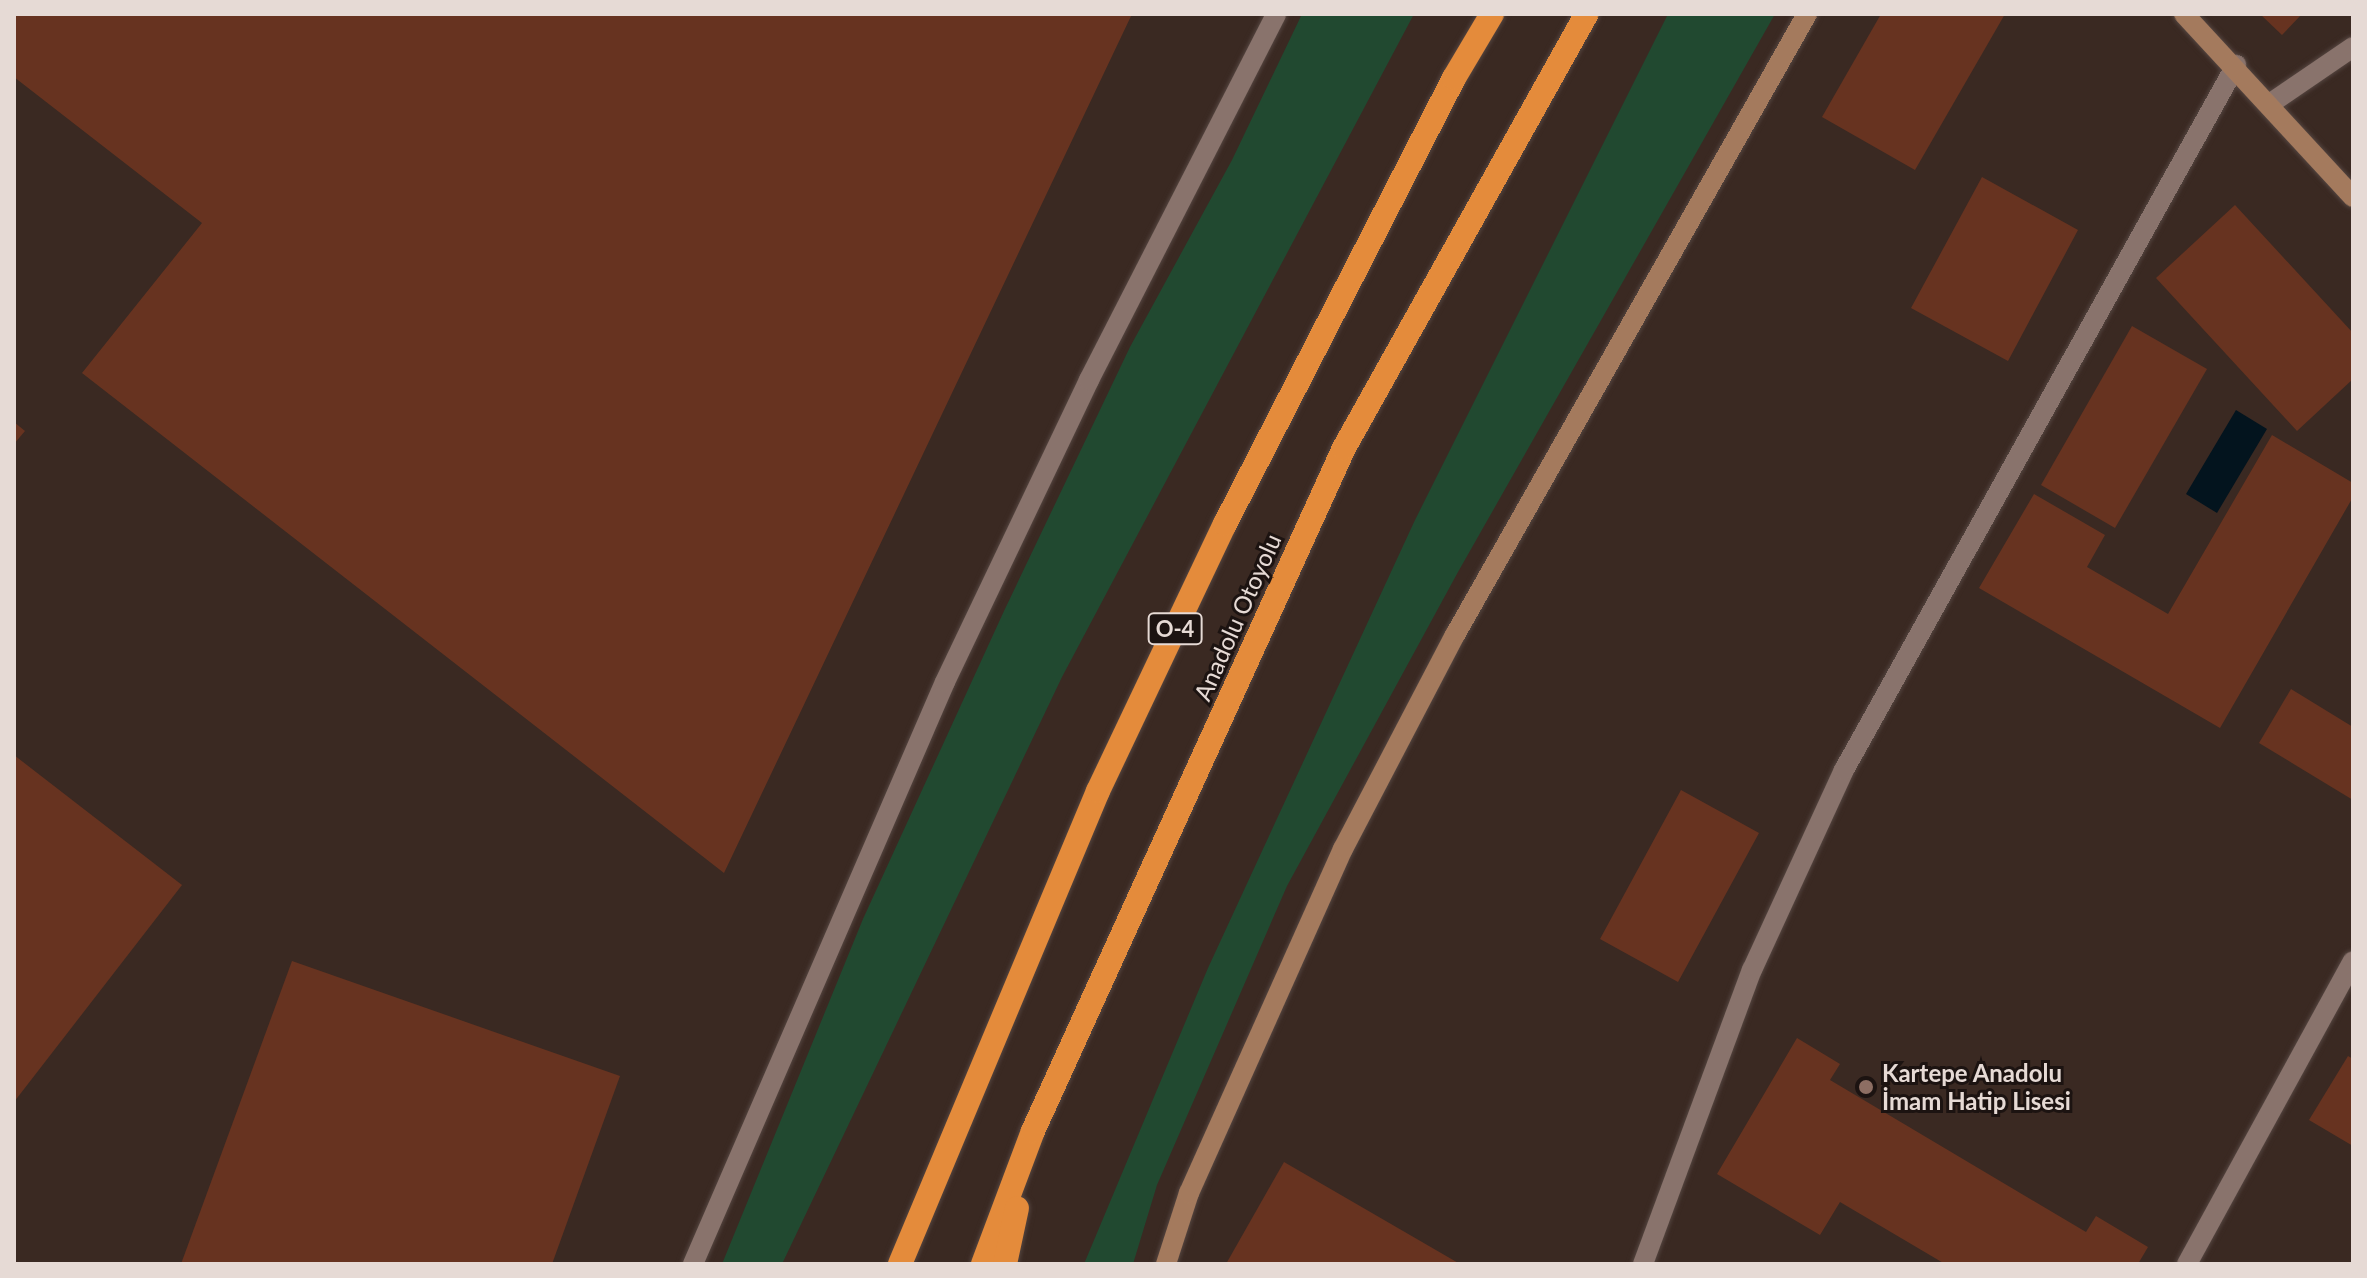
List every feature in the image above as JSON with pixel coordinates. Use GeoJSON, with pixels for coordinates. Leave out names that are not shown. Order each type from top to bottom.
{"type":"FeatureCollection","features":[{"type":"Feature","properties":{"kind":"highway","name":"Anadolu Otoyolu"},"geometry":{"type":"LineString","coordinates":[[900,1264],[1098,791],[1212,552],[1454,78],[1492,14]]}},
{"type":"Feature","properties":{"kind":"highway","name":"Anadolu Otoyolu"},"geometry":{"type":"LineString","coordinates":[[983,1264],[1033,1131],[1344,448],[1587,14]]}},
{"type":"Feature","properties":{"kind":"highway"},"geometry":{"type":"LineString","coordinates":[[1005,1264],[1033,1131]]}},
{"type":"Feature","properties":{"kind":"street"},"geometry":{"type":"LineString","coordinates":[[693,1264],[945,682],[1089,380],[1276,14]]}},
{"type":"Feature","properties":{"kind":"street"},"geometry":{"type":"LineString","coordinates":[[1166,1264],[1189,1193],[1343,849],[1455,635],[1807,14]]}},
{"type":"Feature","properties":{"kind":"street"},"geometry":{"type":"LineString","coordinates":[[2184,14],[2236,65],[2353,197]]}},
{"type":"Feature","properties":{"kind":"street"},"geometry":{"type":"LineString","coordinates":[[2271,103],[2353,47]]}},
{"type":"Feature","properties":{"kind":"street"},"geometry":{"type":"LineString","coordinates":[[1643,1264],[1752,970],[1844,770],[2236,65]]}},
{"type":"Feature","properties":{"kind":"street"},"geometry":{"type":"LineString","coordinates":[[2187,1264],[2353,961]]}},
{"type":"Feature","properties":{"kind":"green space"},"geometry":{"type":"Polygon","coordinates":[[[1302,14],[1414,14],[1062,677],[782,1264],[722,1264],[863,919],[1004,611],[1130,347],[1232,160],[1302,14]]]}},
{"type":"Feature","properties":{"kind":"green space"},"geometry":{"type":"Polygon","coordinates":[[[1668,14],[1775,14],[1458,572],[1287,886],[1157,1185],[1133,1264],[1084,1264],[1208,968],[1415,520],[1668,14]]]}},
{"type":"Feature","properties":{"kind":"water"},"geometry":{"type":"Polygon","coordinates":[[[2236,410],[2267,429],[2217,513],[2186,494],[2236,410]]]}},
{"type":"Feature","properties":{"kind":"building"},"geometry":{"type":"Polygon","coordinates":[[[14,14],[1132,14],[724,873],[82,373],[202,223],[14,77],[14,14]]]}},
{"type":"Feature","properties":{"kind":"building"},"geometry":{"type":"Polygon","coordinates":[[[1881,14],[2005,14],[1915,170],[1822,117],[1881,14]]]}},
{"type":"Feature","properties":{"kind":"building"},"geometry":{"type":"Polygon","coordinates":[[[2260,14],[2302,14],[2282,35],[2260,14]]]}},
{"type":"Feature","properties":{"kind":"building"},"geometry":{"type":"Polygon","coordinates":[[[1982,177],[2078,230],[2008,361],[1911,308],[1982,177]]]}},
{"type":"Feature","properties":{"kind":"building"},"geometry":{"type":"Polygon","coordinates":[[[2235,205],[2353,333],[2353,379],[2297,431],[2156,278],[2235,205]]]}},
{"type":"Feature","properties":{"kind":"building"},"geometry":{"type":"Polygon","coordinates":[[[2132,326],[2207,369],[2115,528],[2041,485],[2132,326]]]}},
{"type":"Feature","properties":{"kind":"building"},"geometry":{"type":"Polygon","coordinates":[[[14,422],[25,431],[14,444],[14,422]]]}},
{"type":"Feature","properties":{"kind":"building"},"geometry":{"type":"Polygon","coordinates":[[[2272,435],[2353,483],[2353,497],[2220,728],[1979,588],[2034,494],[2105,535],[2087,567],[2168,614],[2272,435]]]}},
{"type":"Feature","properties":{"kind":"building"},"geometry":{"type":"Polygon","coordinates":[[[2291,689],[2353,727],[2353,800],[2259,743],[2291,689]]]}},
{"type":"Feature","properties":{"kind":"building"},"geometry":{"type":"Polygon","coordinates":[[[14,755],[182,885],[14,1102],[14,755]]]}},
{"type":"Feature","properties":{"kind":"building"},"geometry":{"type":"Polygon","coordinates":[[[1681,790],[1759,833],[1678,982],[1600,939],[1681,790]]]}},
{"type":"Feature","properties":{"kind":"building"},"geometry":{"type":"Polygon","coordinates":[[[292,961],[620,1076],[552,1264],[181,1264],[292,961]]]}},
{"type":"Feature","properties":{"kind":"building"},"geometry":{"type":"Polygon","coordinates":[[[1797,1038],[1840,1064],[1830,1080],[2086,1232],[2096,1216],[2148,1247],[2138,1264],[1945,1264],[1840,1202],[1820,1235],[1717,1174],[1797,1038]]]}},
{"type":"Feature","properties":{"kind":"building"},"geometry":{"type":"Polygon","coordinates":[[[2348,1056],[2353,1059],[2353,1146],[2309,1120],[2348,1056]]]}},
{"type":"Feature","properties":{"kind":"building"},"geometry":{"type":"Polygon","coordinates":[[[1284,1162],[1460,1264],[1226,1264],[1284,1162]]]}},
{"type":"Feature","properties":{"kind":"place","name":"Kartepe Anadolu İmam Hatip Lisesi"},"geometry":{"type":"Point","coordinates":[1866,1087]}}]}
